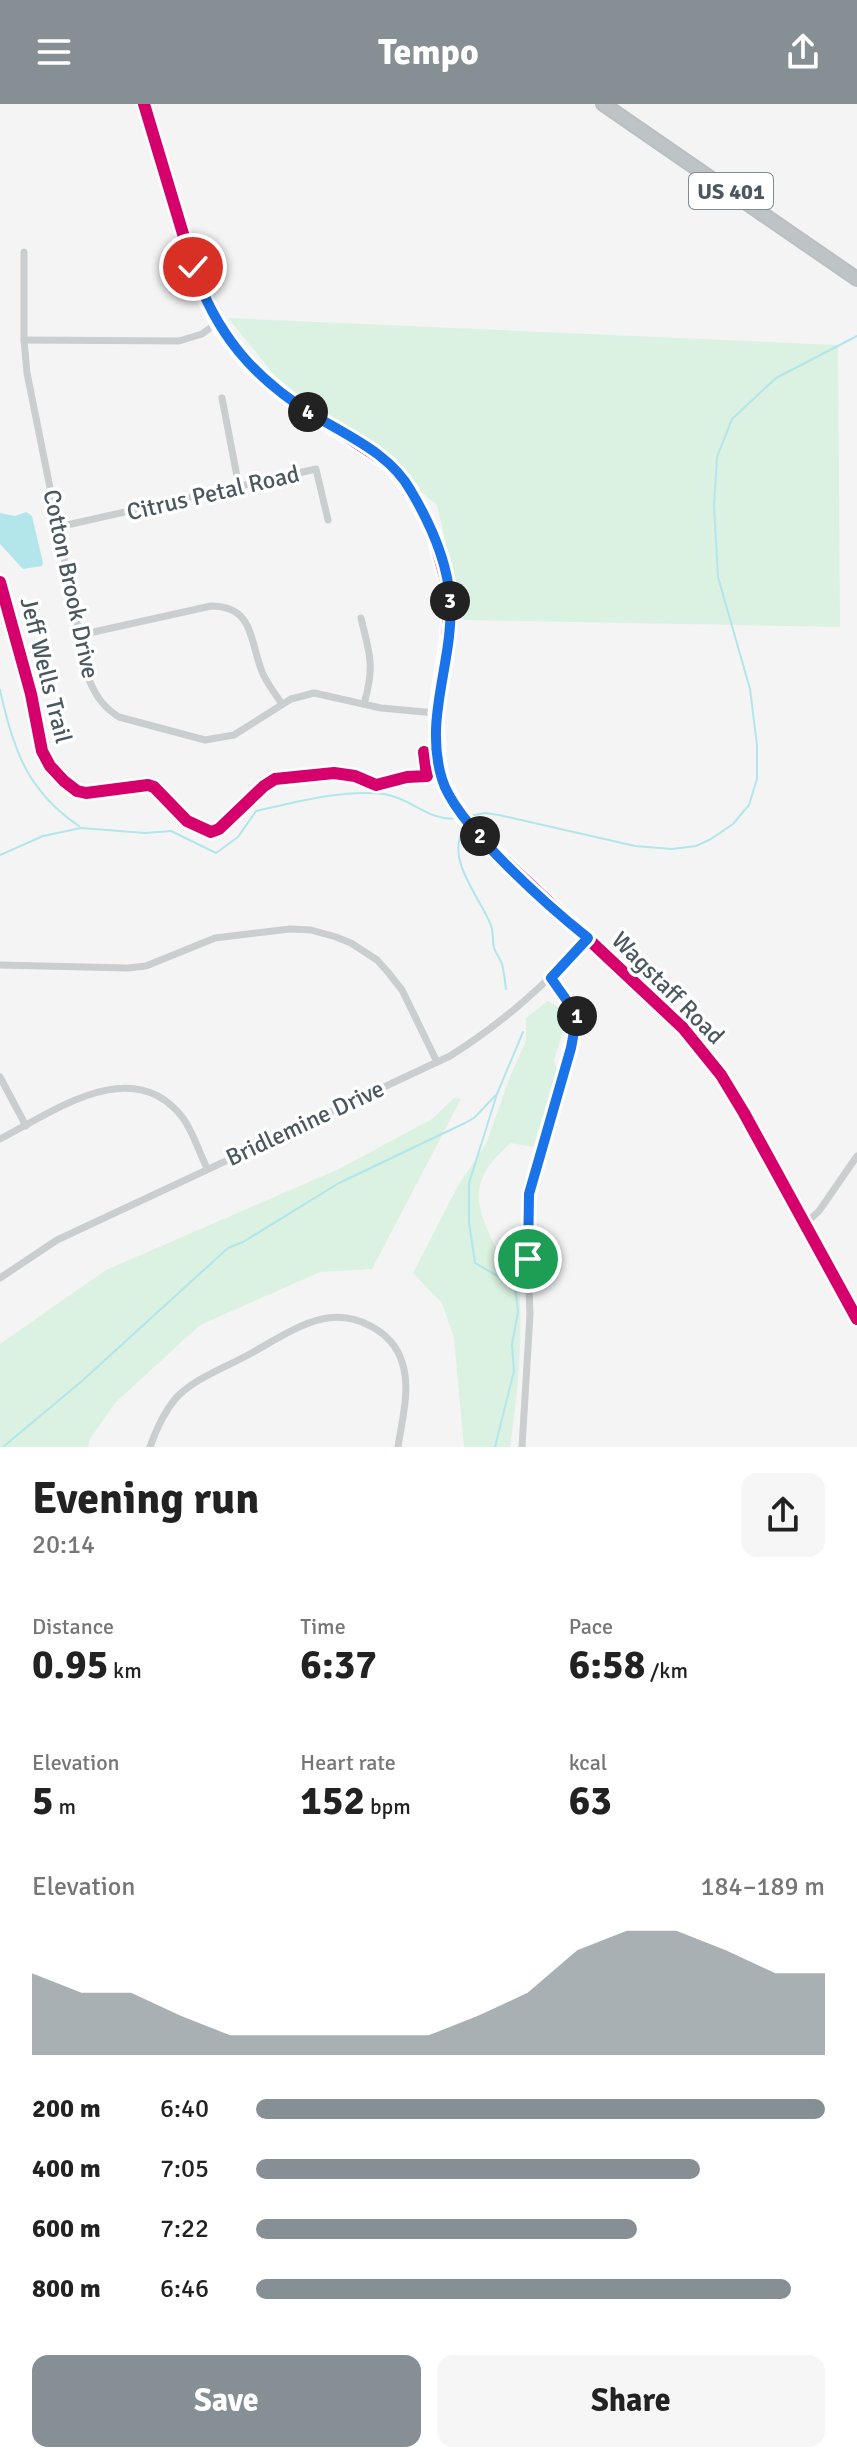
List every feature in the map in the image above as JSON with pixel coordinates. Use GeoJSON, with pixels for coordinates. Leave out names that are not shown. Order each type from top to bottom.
{"type":"FeatureCollection","features":[{"type":"Feature","properties":{"kind":"highway","name":"US 401"},"geometry":{"type":"LineString","coordinates":[[603,104],[857,279]]}},
{"type":"Feature","properties":{"kind":"street","name":"Wagstaff Road"},"geometry":{"type":"LineString","coordinates":[[144,104],[193,267],[217,323],[242,356],[271,385],[311,414],[377,454],[399,473],[433,533],[450,596],[436,713],[436,740],[442,781],[462,816],[489,846],[683,1028],[709,1059],[744,1113],[857,1319]]}},
{"type":"Feature","properties":{"kind":"street","name":"Cotton Brook Drive"},"geometry":{"type":"LineString","coordinates":[[24,252],[27,373],[88,677],[94,692],[108,710],[119,717],[205,740],[234,735],[303,694],[314,693],[400,711],[436,713]]}},
{"type":"Feature","properties":{"kind":"street"},"geometry":{"type":"LineString","coordinates":[[24,340],[179,341],[202,334],[217,323]]}},
{"type":"Feature","properties":{"kind":"street"},"geometry":{"type":"LineString","coordinates":[[222,398],[239,487]]}},
{"type":"Feature","properties":{"kind":"street","name":"Citrus Petal Road"},"geometry":{"type":"LineString","coordinates":[[58,527],[316,469],[328,520]]}},
{"type":"Feature","properties":{"kind":"street"},"geometry":{"type":"LineString","coordinates":[[80,635],[211,606],[229,609],[244,620],[251,631],[265,677],[282,704]]}},
{"type":"Feature","properties":{"kind":"street"},"geometry":{"type":"LineString","coordinates":[[361,618],[372,663],[372,676],[364,704]]}},
{"type":"Feature","properties":{"kind":"street"},"geometry":{"type":"LineString","coordinates":[[0,965],[146,966],[215,938],[290,929],[311,930],[351,943],[377,960],[402,990],[437,1062]]}},
{"type":"Feature","properties":{"kind":"street","name":"Bridlemine Drive"},"geometry":{"type":"LineString","coordinates":[[0,1278],[57,1240],[437,1062],[495,1027],[551,978],[588,938]]}},
{"type":"Feature","properties":{"kind":"street"},"geometry":{"type":"LineString","coordinates":[[522,1447],[530,1314],[529,1194],[571,1048],[577,1015],[551,978]]}},
{"type":"Feature","properties":{"kind":"street"},"geometry":{"type":"LineString","coordinates":[[0,1077],[26,1126]]}},
{"type":"Feature","properties":{"kind":"street"},"geometry":{"type":"LineString","coordinates":[[0,1139],[89,1093],[106,1088],[137,1089],[168,1103],[183,1119],[207,1168]]}},
{"type":"Feature","properties":{"kind":"street"},"geometry":{"type":"LineString","coordinates":[[806,1223],[819,1211],[857,1156]]}},
{"type":"Feature","properties":{"kind":"street"},"geometry":{"type":"LineString","coordinates":[[150,1447],[160,1423],[176,1398],[195,1382],[321,1319],[346,1318],[369,1325],[384,1334],[401,1359],[406,1376],[398,1447]]}},
{"type":"Feature","properties":{"kind":"green space"},"geometry":{"type":"Polygon","coordinates":[[[228,318],[838,345],[840,627],[464,620],[437,505],[366,446],[294,399],[228,318]]]}},
{"type":"Feature","properties":{"kind":"green space"},"geometry":{"type":"Polygon","coordinates":[[[548,1001],[567,1018],[554,1060],[558,1072],[533,1147],[511,1143],[487,1170],[479,1194],[484,1221],[499,1254],[516,1259],[519,1282],[520,1353],[510,1447],[464,1447],[454,1338],[442,1303],[413,1273],[459,1184],[486,1144],[526,1041],[526,1018],[548,1001]]]}},
{"type":"Feature","properties":{"kind":"green space"},"geometry":{"type":"Polygon","coordinates":[[[454,1098],[461,1099],[372,1269],[320,1272],[200,1325],[115,1403],[90,1439],[88,1447],[0,1447],[0,1344],[106,1270],[339,1169],[432,1119],[454,1098]]]}},
{"type":"Feature","properties":{"kind":"water"},"geometry":{"type":"Polygon","coordinates":[[[26,512],[32,516],[43,563],[42,566],[23,569],[0,544],[0,513],[15,516],[26,512]]]}},
{"type":"Feature","properties":{"kind":"waterway"},"geometry":{"type":"LineString","coordinates":[[465,817],[485,813],[499,815],[635,846],[672,849],[696,846],[711,839],[733,824],[749,805],[757,779],[757,745],[750,689],[718,577],[714,506],[717,457],[732,419],[776,378],[857,336]]}},
{"type":"Feature","properties":{"kind":"waterway"},"geometry":{"type":"LineString","coordinates":[[0,690],[25,767],[47,798],[79,826]]}},
{"type":"Feature","properties":{"kind":"waterway"},"geometry":{"type":"LineString","coordinates":[[0,855],[43,836],[81,828],[145,833],[171,831],[216,853],[238,837],[256,811],[352,793],[394,796],[430,814],[459,818]]}},
{"type":"Feature","properties":{"kind":"waterway"},"geometry":{"type":"LineString","coordinates":[[465,826],[458,851],[461,863],[491,926],[506,989]]}},
{"type":"Feature","properties":{"kind":"waterway"},"geometry":{"type":"LineString","coordinates":[[495,1447],[514,1371],[512,1344],[518,1312],[515,1286],[475,1263],[469,1222],[469,1183],[497,1094],[523,1032]]}},
{"type":"Feature","properties":{"kind":"waterway"},"geometry":{"type":"LineString","coordinates":[[3,1447],[82,1381],[228,1248],[243,1242],[339,1183],[474,1118],[497,1094]]}},
{"type":"Feature","properties":{"kind":"cycle path"},"geometry":{"type":"LineString","coordinates":[[144,104],[193,267],[203,295],[222,331],[251,367],[292,401],[389,464],[410,489],[433,533],[450,596],[436,713],[438,759],[442,781],[462,816],[489,846],[683,1028],[721,1075],[857,1319]]}},
{"type":"Feature","properties":{"kind":"cycle path","name":"Jeff Wells Trail"},"geometry":{"type":"LineString","coordinates":[[0,582],[31,694],[42,751],[50,766],[77,791],[86,793],[148,785],[154,787],[187,821],[211,832],[219,829],[275,779],[334,773],[355,776],[376,785],[407,777],[427,776],[424,752]]}},
{"type":"Feature","properties":{"kind":"route"},"geometry":{"type":"LineString","coordinates":[[193,267],[217,323],[251,367],[292,401],[377,454],[399,473],[410,489],[433,533],[450,596],[436,713],[442,781],[462,816],[489,846],[588,938],[551,978],[577,1015],[571,1048],[529,1194],[528,1259]]}}]}
